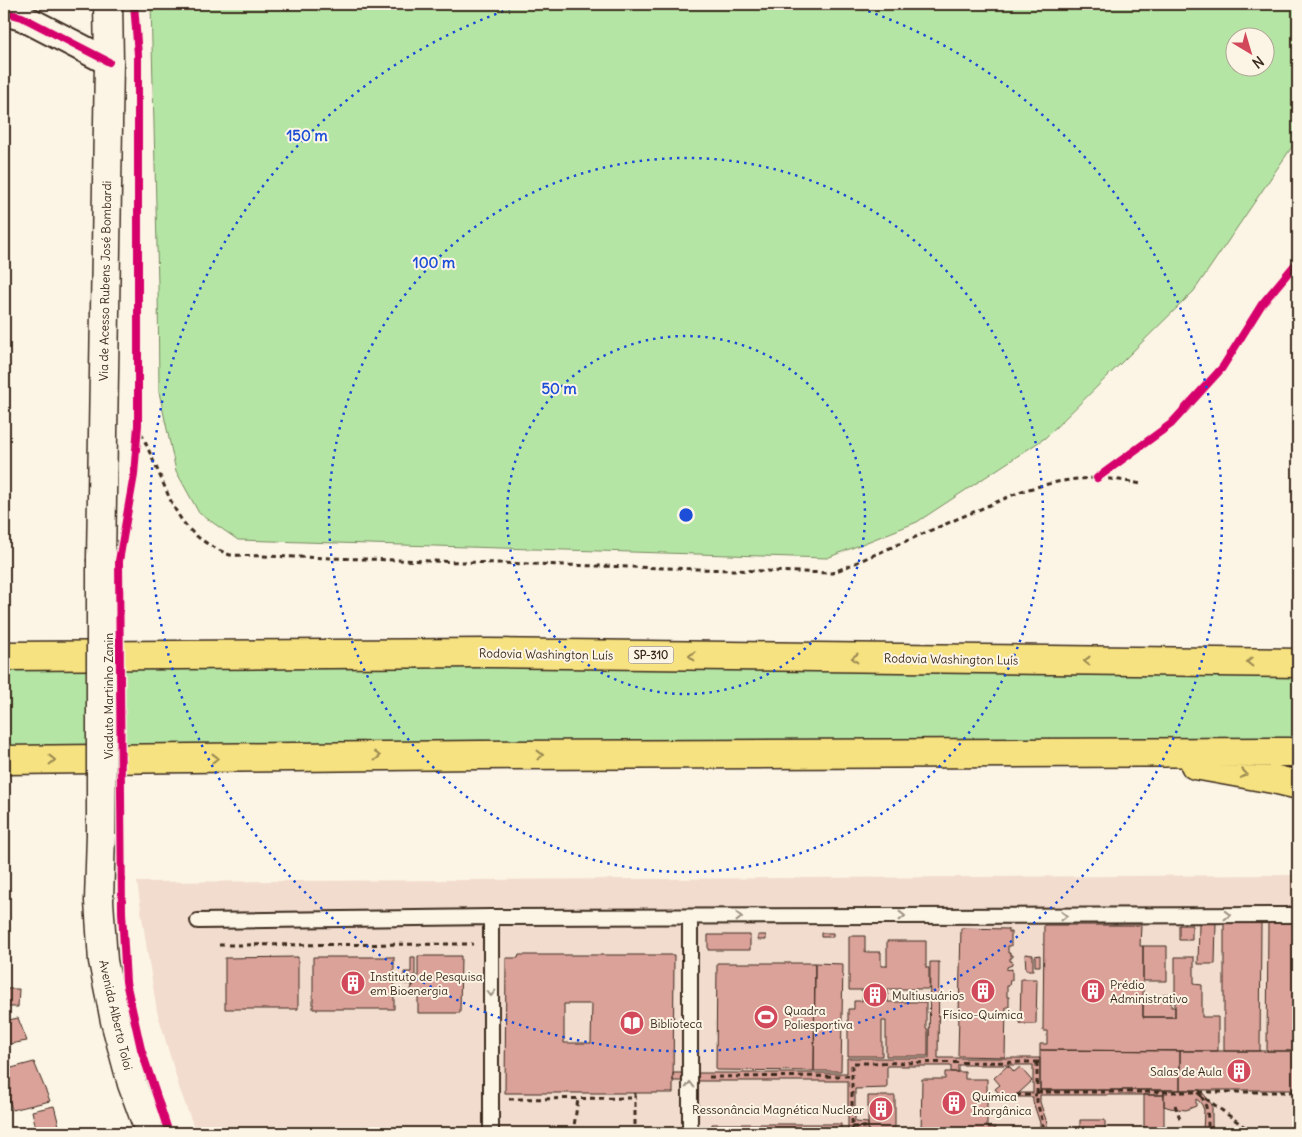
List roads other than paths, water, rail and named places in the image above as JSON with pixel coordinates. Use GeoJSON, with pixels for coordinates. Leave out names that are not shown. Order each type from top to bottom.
{"type":"FeatureCollection","features":[{"type":"Feature","properties":{"kind":"highway","name":"Rodovia Washington Luís"},"geometry":{"type":"LineString","coordinates":[[4,656],[487,653],[1298,663]]}},
{"type":"Feature","properties":{"kind":"highway"},"geometry":{"type":"LineString","coordinates":[[4,760],[479,755],[1298,752]]}},
{"type":"Feature","properties":{"kind":"highway"},"geometry":{"type":"LineString","coordinates":[[952,753],[1164,760],[1298,785]]}},
{"type":"Feature","properties":{"kind":"main road","name":"Via de Acesso Rubens José Bombardi"},"geometry":{"type":"LineString","coordinates":[[101,558],[109,62],[108,4]]}},
{"type":"Feature","properties":{"kind":"main road","name":"Viaduto Martinho Zanin"},"geometry":{"type":"LineString","coordinates":[[101,558],[101,833]]}},
{"type":"Feature","properties":{"kind":"main road","name":"Avenida Alberto Toloi"},"geometry":{"type":"LineString","coordinates":[[101,833],[99,901],[103,961],[115,1021],[132,1084],[150,1133]]}},
{"type":"Feature","properties":{"kind":"street"},"geometry":{"type":"LineString","coordinates":[[16,11],[109,62]]}},
{"type":"Feature","properties":{"kind":"lane"},"geometry":{"type":"LineString","coordinates":[[198,921],[491,917],[1298,915]]}},
{"type":"Feature","properties":{"kind":"lane"},"geometry":{"type":"LineString","coordinates":[[491,917],[491,1133]]}},
{"type":"Feature","properties":{"kind":"lane"},"geometry":{"type":"LineString","coordinates":[[690,917],[690,1133]]}},
{"type":"Feature","properties":{"kind":"place","name":"Instituto de Pesquisa em Bioenergia"},"geometry":{"type":"Point","coordinates":[353,983]}},
{"type":"Feature","properties":{"kind":"place","name":"Físico-Química"},"geometry":{"type":"Point","coordinates":[983,991]}},
{"type":"Feature","properties":{"kind":"place","name":"Prédio Administrativo"},"geometry":{"type":"Point","coordinates":[1093,991]}},
{"type":"Feature","properties":{"kind":"place","name":"Multiusuários"},"geometry":{"type":"Point","coordinates":[875,995]}},
{"type":"Feature","properties":{"kind":"place","name":"Quadra Poliesportiva"},"geometry":{"type":"Point","coordinates":[766,1017]}},
{"type":"Feature","properties":{"kind":"place","name":"Biblioteca"},"geometry":{"type":"Point","coordinates":[632,1023]}},
{"type":"Feature","properties":{"kind":"place","name":"Salas de Aula"},"geometry":{"type":"Point","coordinates":[1239,1071]}},
{"type":"Feature","properties":{"kind":"place","name":"Química Inorgânica"},"geometry":{"type":"Point","coordinates":[954,1103]}},
{"type":"Feature","properties":{"kind":"place","name":"Ressonância Magnética Nuclear"},"geometry":{"type":"Point","coordinates":[881,1109]}}]}
